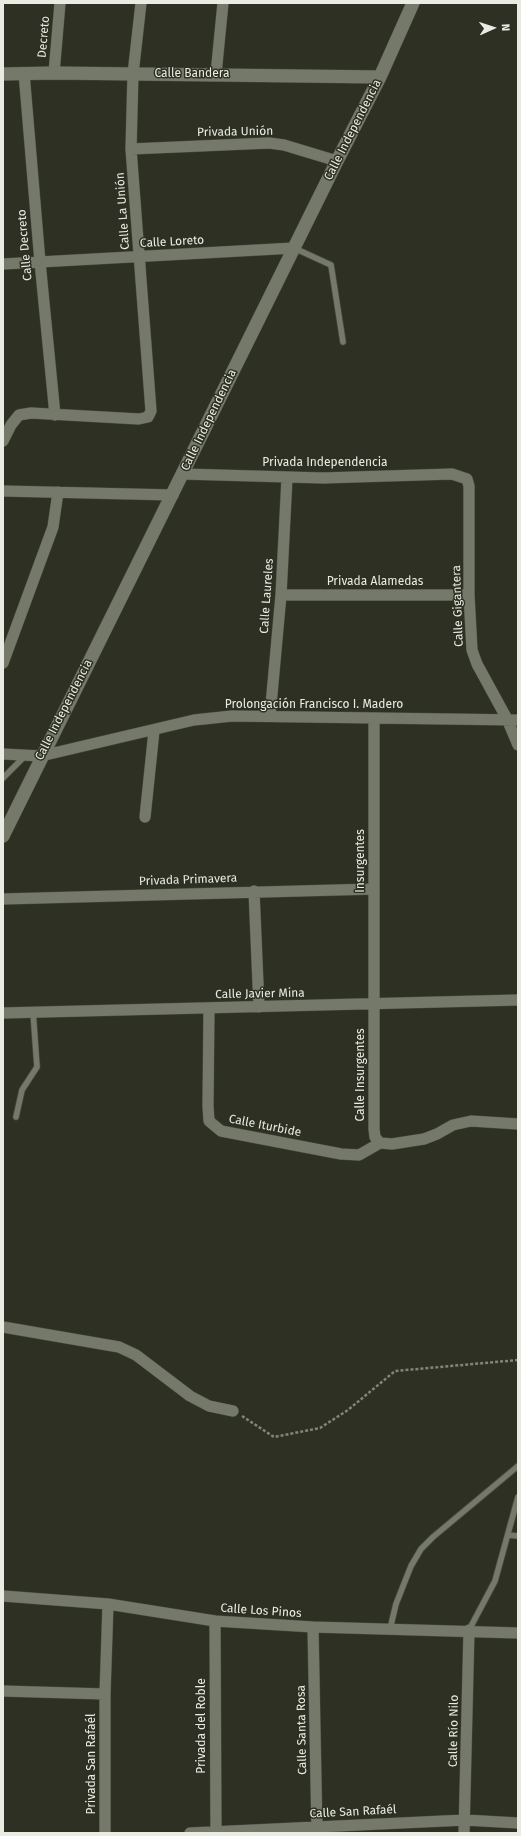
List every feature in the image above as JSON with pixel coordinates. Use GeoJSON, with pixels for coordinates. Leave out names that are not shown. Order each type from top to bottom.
{"type":"FeatureCollection","features":[{"type":"Feature","properties":{"kind":"street","name":"Decreto"},"geometry":{"type":"LineString","coordinates":[[54,73],[60,3]]}},
{"type":"Feature","properties":{"kind":"street","name":"Calle La Unión"},"geometry":{"type":"LineString","coordinates":[[55,415],[139,419],[148,417],[151,411],[152,404],[139,257],[132,149],[133,74],[141,3]]}},
{"type":"Feature","properties":{"kind":"street"},"geometry":{"type":"LineString","coordinates":[[216,74],[223,3]]}},
{"type":"Feature","properties":{"kind":"street","name":"Calle Independencia"},"geometry":{"type":"LineString","coordinates":[[3,836],[41,756],[380,77],[413,3]]}},
{"type":"Feature","properties":{"kind":"street","name":"Calle Decreto"},"geometry":{"type":"LineString","coordinates":[[24,73],[55,415]]}},
{"type":"Feature","properties":{"kind":"street","name":"Calle Bandera"},"geometry":{"type":"LineString","coordinates":[[3,74],[216,74],[380,77]]}},
{"type":"Feature","properties":{"kind":"street","name":"Privada Unión"},"geometry":{"type":"LineString","coordinates":[[132,149],[269,143],[284,145],[337,161]]}},
{"type":"Feature","properties":{"kind":"street","name":"Calle Loreto"},"geometry":{"type":"LineString","coordinates":[[3,264],[294,248]]}},
{"type":"Feature","properties":{"kind":"street"},"geometry":{"type":"LineString","coordinates":[[3,441],[18,415],[31,413],[55,415]]}},
{"type":"Feature","properties":{"kind":"street","name":"Privada Independencia"},"geometry":{"type":"LineString","coordinates":[[183,474],[287,478],[452,474],[467,479]]}},
{"type":"Feature","properties":{"kind":"street","name":"Calle Laureles"},"geometry":{"type":"LineString","coordinates":[[270,716],[281,595],[287,478]]}},
{"type":"Feature","properties":{"kind":"street","name":"Calle Gigantera"},"geometry":{"type":"LineString","coordinates":[[467,479],[469,486],[469,595],[472,650],[477,664],[507,719],[518,745]]}},
{"type":"Feature","properties":{"kind":"street"},"geometry":{"type":"LineString","coordinates":[[3,491],[172,495]]}},
{"type":"Feature","properties":{"kind":"street"},"geometry":{"type":"LineString","coordinates":[[3,663],[53,527],[58,492]]}},
{"type":"Feature","properties":{"kind":"street","name":"Privada Alamedas"},"geometry":{"type":"LineString","coordinates":[[281,595],[469,595]]}},
{"type":"Feature","properties":{"kind":"street","name":"Prolongación Francisco I. Madero"},"geometry":{"type":"LineString","coordinates":[[3,754],[41,756],[194,720],[232,716],[518,720]]}},
{"type":"Feature","properties":{"kind":"street","name":"Insurgentes"},"geometry":{"type":"LineString","coordinates":[[374,718],[374,1004]]}},
{"type":"Feature","properties":{"kind":"street"},"geometry":{"type":"LineString","coordinates":[[145,817],[154,730]]}},
{"type":"Feature","properties":{"kind":"street","name":"Privada Primavera"},"geometry":{"type":"LineString","coordinates":[[3,900],[374,888]]}},
{"type":"Feature","properties":{"kind":"street"},"geometry":{"type":"LineString","coordinates":[[254,891],[259,1007]]}},
{"type":"Feature","properties":{"kind":"street","name":"Calle Javier Mina"},"geometry":{"type":"LineString","coordinates":[[3,1013],[33,1011],[518,1000]]}},
{"type":"Feature","properties":{"kind":"street","name":"Calle Insurgentes"},"geometry":{"type":"LineString","coordinates":[[374,1004],[374,1129],[375,1137],[380,1143]]}},
{"type":"Feature","properties":{"kind":"street","name":"Calle Iturbide"},"geometry":{"type":"LineString","coordinates":[[209,1008],[209,1121],[221,1131],[341,1154],[359,1155],[380,1143]]}},
{"type":"Feature","properties":{"kind":"street"},"geometry":{"type":"LineString","coordinates":[[380,1143],[392,1144],[424,1139],[453,1125],[466,1122],[518,1124]]}},
{"type":"Feature","properties":{"kind":"street"},"geometry":{"type":"LineString","coordinates":[[3,1327],[119,1347],[136,1355],[190,1396],[210,1406],[233,1411]]}},
{"type":"Feature","properties":{"kind":"street","name":"Calle Los Pinos"},"geometry":{"type":"LineString","coordinates":[[3,1596],[108,1604],[215,1621],[313,1627],[390,1630],[469,1630],[518,1633]]}},
{"type":"Feature","properties":{"kind":"street","name":"Privada San Rafaél"},"geometry":{"type":"LineString","coordinates":[[106,1833],[105,1694],[108,1604]]}},
{"type":"Feature","properties":{"kind":"street","name":"Privada del Roble"},"geometry":{"type":"LineString","coordinates":[[215,1621],[216,1832]]}},
{"type":"Feature","properties":{"kind":"street","name":"Calle Santa Rosa"},"geometry":{"type":"LineString","coordinates":[[313,1627],[317,1830]]}},
{"type":"Feature","properties":{"kind":"street","name":"Calle Río Nilo"},"geometry":{"type":"LineString","coordinates":[[464,1833],[469,1630]]}},
{"type":"Feature","properties":{"kind":"street"},"geometry":{"type":"LineString","coordinates":[[3,1690],[105,1694]]}},
{"type":"Feature","properties":{"kind":"street","name":"Calle San Rafaél"},"geometry":{"type":"LineString","coordinates":[[190,1833],[317,1830],[465,1820],[518,1823]]}},
{"type":"Feature","properties":{"kind":"lane"},"geometry":{"type":"LineString","coordinates":[[294,248],[331,265],[343,342]]}},
{"type":"Feature","properties":{"kind":"lane"},"geometry":{"type":"LineString","coordinates":[[3,778],[27,755]]}},
{"type":"Feature","properties":{"kind":"lane"},"geometry":{"type":"LineString","coordinates":[[16,1117],[22,1090],[37,1067],[33,1011]]}},
{"type":"Feature","properties":{"kind":"lane"},"geometry":{"type":"LineString","coordinates":[[390,1630],[396,1604],[409,1572],[421,1549],[433,1537],[518,1466]]}},
{"type":"Feature","properties":{"kind":"lane"},"geometry":{"type":"LineString","coordinates":[[469,1630],[495,1581],[518,1497]]}},
{"type":"Feature","properties":{"kind":"lane"},"geometry":{"type":"LineString","coordinates":[[508,1536],[518,1536]]}},
{"type":"Feature","properties":{"kind":"path"},"geometry":{"type":"LineString","coordinates":[[233,1411],[274,1437],[320,1428],[348,1410],[395,1371],[518,1360]]}}]}
